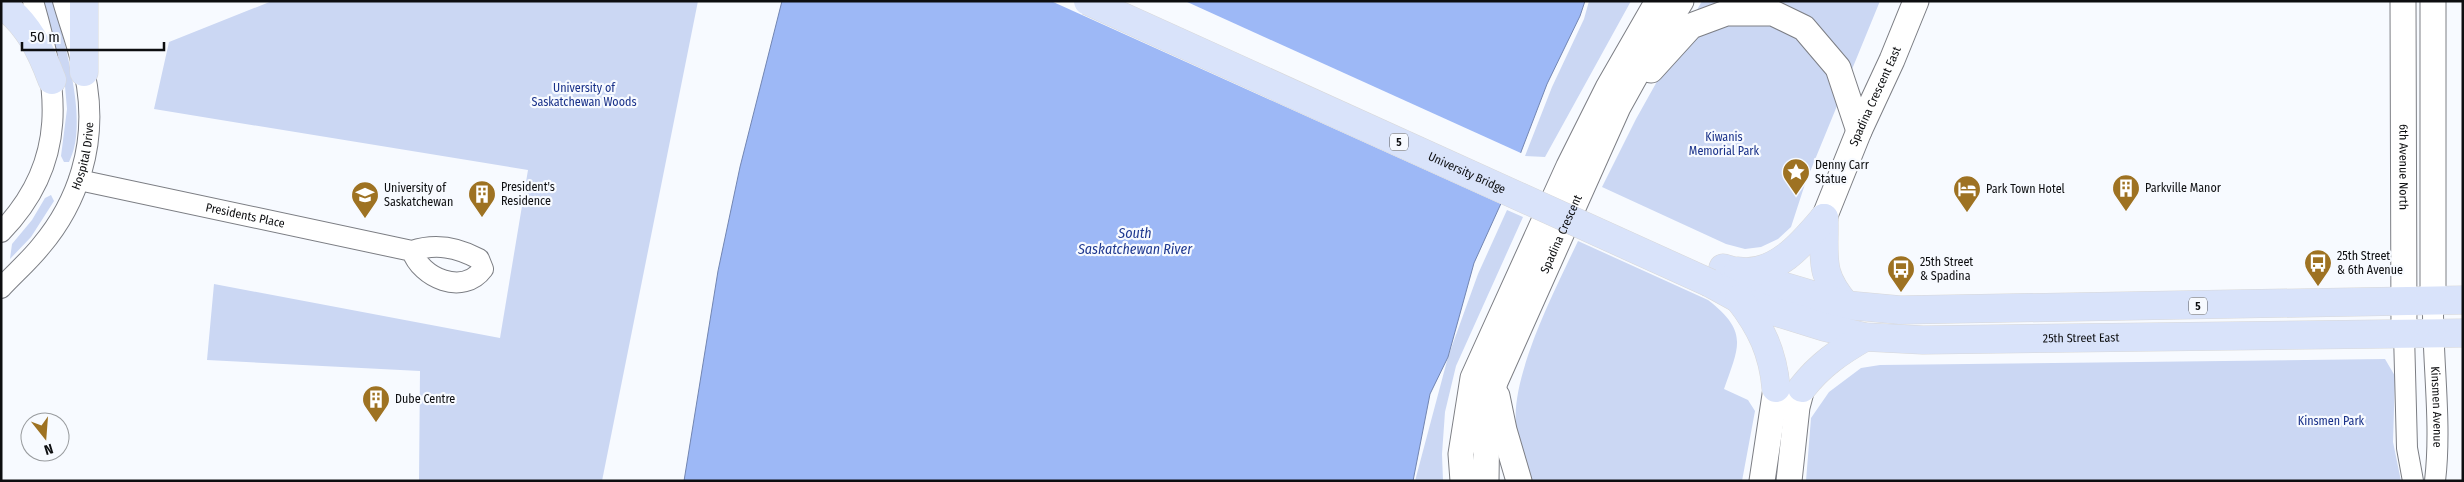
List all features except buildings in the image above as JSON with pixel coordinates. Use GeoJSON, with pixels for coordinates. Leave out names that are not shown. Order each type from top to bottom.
{"type":"FeatureCollection","features":[{"type":"Feature","properties":{"kind":"main road"},"geometry":{"type":"LineString","coordinates":[[84,1],[84,72]]}},
{"type":"Feature","properties":{"kind":"main road","name":"University Bridge"},"geometry":{"type":"LineString","coordinates":[[1088,1],[1716,275]]}},
{"type":"Feature","properties":{"kind":"main road","name":"University Bridge"},"geometry":{"type":"LineString","coordinates":[[1132,1],[1716,275]]}},
{"type":"Feature","properties":{"kind":"main road"},"geometry":{"type":"LineString","coordinates":[[1,4],[11,11],[32,36],[52,80]]}},
{"type":"Feature","properties":{"kind":"main road"},"geometry":{"type":"LineString","coordinates":[[1716,275],[1764,269],[1784,259],[1802,245],[1824,218]]}},
{"type":"Feature","properties":{"kind":"main road"},"geometry":{"type":"LineString","coordinates":[[1824,218],[1826,276],[1831,288],[1846,304]]}},
{"type":"Feature","properties":{"kind":"main road","name":"25th Street East"},"geometry":{"type":"LineString","coordinates":[[1716,275],[1739,299],[1865,338],[1923,340],[2463,333]]}},
{"type":"Feature","properties":{"kind":"main road","name":"5"},"geometry":{"type":"LineString","coordinates":[[1716,275],[1872,309],[1933,311],[2463,300]]}},
{"type":"Feature","properties":{"kind":"main road"},"geometry":{"type":"LineString","coordinates":[[1739,299],[1754,317],[1768,346],[1774,370],[1789,388],[1834,355],[1865,338]]}},
{"type":"Feature","properties":{"kind":"street"},"geometry":{"type":"LineString","coordinates":[[1,232],[22,206],[40,174],[52,127],[52,80],[46,47],[33,1]]}},
{"type":"Feature","properties":{"kind":"street","name":"Hospital Drive"},"geometry":{"type":"LineString","coordinates":[[1,288],[41,246],[60,219],[79,180],[90,134],[84,72],[63,1]]}},
{"type":"Feature","properties":{"kind":"street","name":"Spadina Crescent"},"geometry":{"type":"LineString","coordinates":[[1464,481],[1461,454],[1474,378],[1569,166],[1608,88],[1658,1]]}},
{"type":"Feature","properties":{"kind":"street","name":"Spadina Crescent"},"geometry":{"type":"LineString","coordinates":[[1486,481],[1487,414],[1494,382],[1618,107],[1648,53],[1681,1]]}},
{"type":"Feature","properties":{"kind":"street","name":"Spadina Crescent East"},"geometry":{"type":"LineString","coordinates":[[1824,218],[1859,131],[1892,60],[1916,1]]}},
{"type":"Feature","properties":{"kind":"street","name":"6th Avenue North"},"geometry":{"type":"LineString","coordinates":[[2403,1],[2404,334]]}},
{"type":"Feature","properties":{"kind":"street"},"geometry":{"type":"LineString","coordinates":[[2433,333],[2434,1]]}},
{"type":"Feature","properties":{"kind":"street"},"geometry":{"type":"LineString","coordinates":[[1618,107],[1692,26],[1726,13],[1773,13],[1804,28],[1838,68],[1859,131]]}},
{"type":"Feature","properties":{"kind":"street","name":"Presidents Place"},"geometry":{"type":"LineString","coordinates":[[79,180],[412,251]]}},
{"type":"Feature","properties":{"kind":"street","name":"Kinsmen Avenue"},"geometry":{"type":"LineString","coordinates":[[2433,333],[2438,449],[2435,481]]}},
{"type":"Feature","properties":{"kind":"street"},"geometry":{"type":"LineString","coordinates":[[2404,334],[2407,448],[2413,481]]}},
{"type":"Feature","properties":{"kind":"street"},"geometry":{"type":"LineString","coordinates":[[1494,382],[1504,430],[1519,481]]}},
{"type":"Feature","properties":{"kind":"street"},"geometry":{"type":"LineString","coordinates":[[1761,480],[1789,388]]}},
{"type":"Feature","properties":{"kind":"street"},"geometry":{"type":"LineString","coordinates":[[1789,388],[1797,407],[1789,481]]}},
{"type":"Feature","properties":{"kind":"green space"},"geometry":{"type":"Polygon","coordinates":[[[43,1],[53,1],[73,82],[77,126],[75,146],[69,162],[64,162],[61,156],[67,109],[65,86],[43,1]]]}},
{"type":"Feature","properties":{"kind":"green space","name":"University of Saskatchewan Woods"},"geometry":{"type":"Polygon","coordinates":[[[272,1],[698,1],[602,481],[419,481],[420,371],[207,360],[214,284],[500,338],[528,170],[154,109],[169,42],[272,1]]]}},
{"type":"Feature","properties":{"kind":"green space"},"geometry":{"type":"Polygon","coordinates":[[[1589,1],[1631,1],[1545,157],[1525,156],[1552,87],[1584,19],[1589,1]]]}},
{"type":"Feature","properties":{"kind":"green space","name":"Kiwanis Memorial Park"},"geometry":{"type":"Polygon","coordinates":[[[1702,1],[1880,1],[1805,184],[1791,227],[1778,239],[1761,247],[1745,249],[1726,244],[1602,187],[1636,119],[1702,1]]]}},
{"type":"Feature","properties":{"kind":"green space"},"geometry":{"type":"Polygon","coordinates":[[[51,195],[54,201],[31,237],[10,259],[12,244],[32,220],[45,198],[51,195]]]}},
{"type":"Feature","properties":{"kind":"green space"},"geometry":{"type":"Polygon","coordinates":[[[1507,210],[1523,217],[1456,366],[1445,412],[1442,454],[1443,481],[1415,481],[1448,357],[1478,274],[1507,210]]]}},
{"type":"Feature","properties":{"kind":"green space"},"geometry":{"type":"Polygon","coordinates":[[[1578,241],[1708,300],[1730,321],[1737,340],[1734,361],[1724,389],[1748,400],[1755,411],[1742,481],[1529,481],[1519,446],[1516,425],[1516,404],[1520,381],[1547,306],[1578,241]]]}},
{"type":"Feature","properties":{"kind":"green space","name":"Kinsmen Park"},"geometry":{"type":"Polygon","coordinates":[[[2385,359],[2395,376],[2393,442],[2401,481],[1806,481],[1811,418],[1829,392],[1861,368],[1880,365],[2385,359]]]}},
{"type":"Feature","properties":{"kind":"water","name":"South Saskatchewan River"},"geometry":{"type":"Polygon","coordinates":[[[782,1],[1585,1],[1580,16],[1547,84],[1503,199],[1474,263],[1448,357],[1430,394],[1413,481],[684,481],[718,271],[740,167],[782,1]]]}},
{"type":"Feature","properties":{"kind":"pier"},"geometry":{"type":"Polygon","coordinates":[[[1051,1],[1185,1],[1523,154],[1503,205],[1051,1]]]}},
{"type":"Feature","properties":{"kind":"place","name":"Denny Carr Statue"},"geometry":{"type":"Point","coordinates":[1796,196]}},
{"type":"Feature","properties":{"kind":"place","name":"Parkville Manor"},"geometry":{"type":"Point","coordinates":[2126,212]}},
{"type":"Feature","properties":{"kind":"place","name":"Park Town Hotel"},"geometry":{"type":"Point","coordinates":[1967,213]}},
{"type":"Feature","properties":{"kind":"place","name":"President's Residence"},"geometry":{"type":"Point","coordinates":[482,218]}},
{"type":"Feature","properties":{"kind":"place","name":"University of Saskatchewan"},"geometry":{"type":"Point","coordinates":[365,219]}},
{"type":"Feature","properties":{"kind":"place","name":"25th Street & 6th Avenue"},"geometry":{"type":"Point","coordinates":[2318,287]}},
{"type":"Feature","properties":{"kind":"place","name":"25th Street & Spadina"},"geometry":{"type":"Point","coordinates":[1901,293]}},
{"type":"Feature","properties":{"kind":"place","name":"Dube Centre"},"geometry":{"type":"Point","coordinates":[376,423]}}]}
